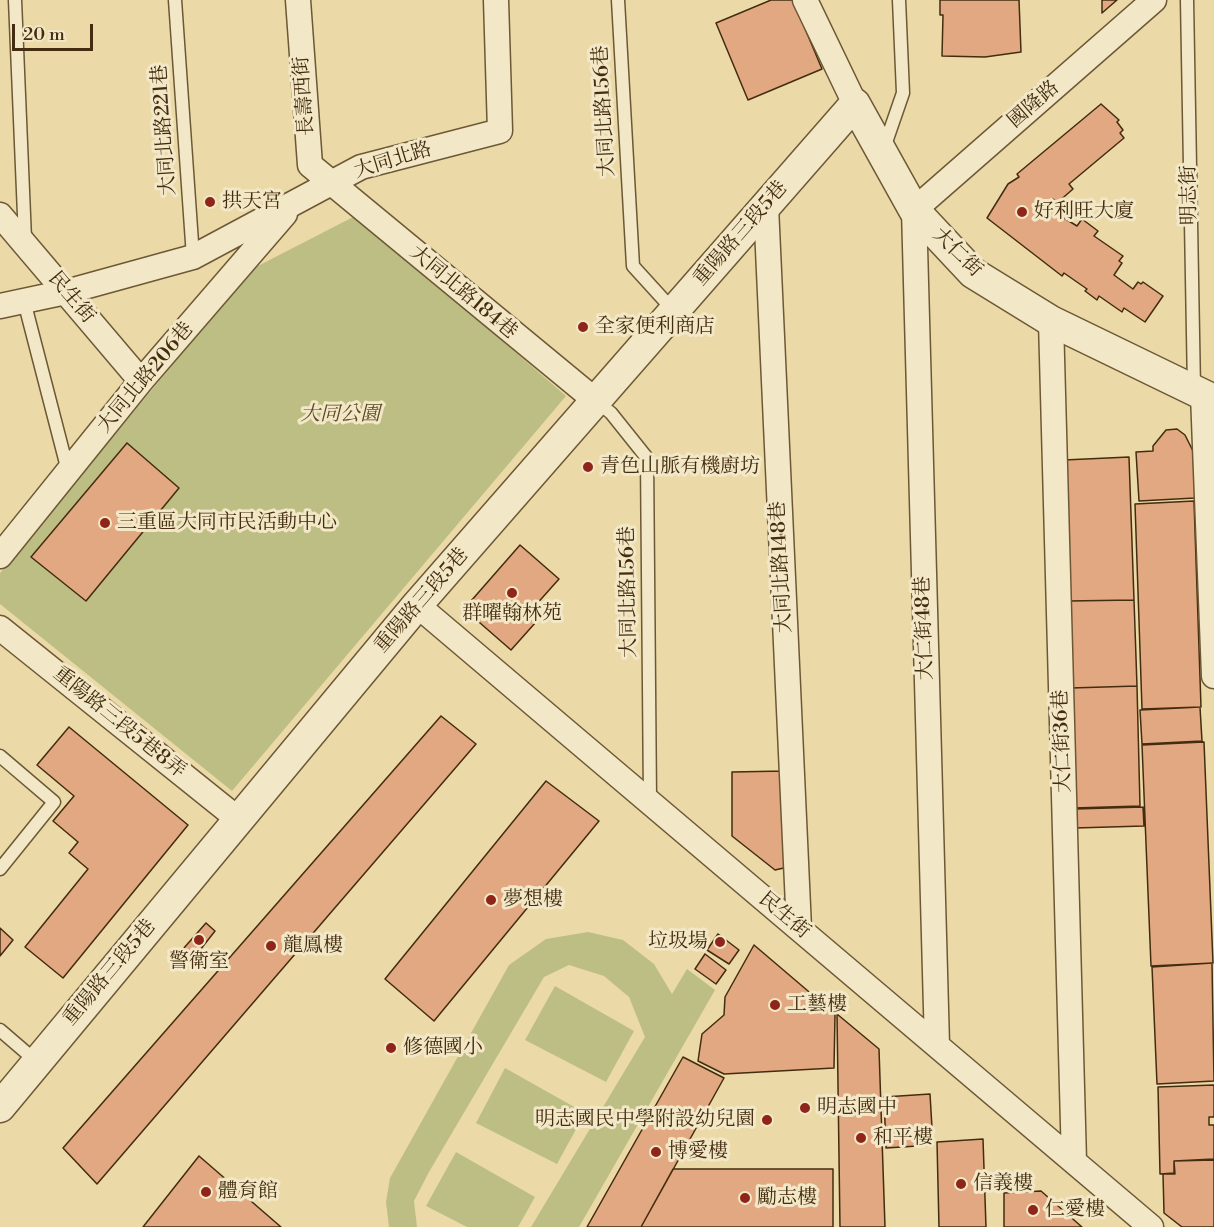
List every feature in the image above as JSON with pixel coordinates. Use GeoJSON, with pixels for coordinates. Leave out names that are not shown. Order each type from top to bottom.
{"type":"FeatureCollection","features":[{"type":"Feature","properties":{"kind":"street","name":"長壽西街"},"geometry":{"type":"LineString","coordinates":[[298,0],[310,165],[331,183]]}},
{"type":"Feature","properties":{"kind":"street","name":"大同北路"},"geometry":{"type":"LineString","coordinates":[[0,306],[66,292],[193,257],[361,167],[500,130],[496,0]]}},
{"type":"Feature","properties":{"kind":"street","name":"大仁街"},"geometry":{"type":"LineString","coordinates":[[805,0],[855,104],[914,210],[974,273],[1051,321],[1204,395]]}},
{"type":"Feature","properties":{"kind":"street","name":"國隆路"},"geometry":{"type":"LineString","coordinates":[[914,210],[1154,0]]}},
{"type":"Feature","properties":{"kind":"street","name":"重陽路三段5巷"},"geometry":{"type":"LineString","coordinates":[[0,1107],[417,605],[855,104]]}},
{"type":"Feature","properties":{"kind":"street","name":"大同北路184巷"},"geometry":{"type":"LineString","coordinates":[[331,183],[596,401]]}},
{"type":"Feature","properties":{"kind":"street","name":"大同北路206巷"},"geometry":{"type":"LineString","coordinates":[[0,556],[141,381],[295,202]]}},
{"type":"Feature","properties":{"kind":"street","name":"大同北路148巷"},"geometry":{"type":"LineString","coordinates":[[766,206],[799,928]]}},
{"type":"Feature","properties":{"kind":"street","name":"大仁街48巷"},"geometry":{"type":"LineString","coordinates":[[914,210],[937,1045]]}},
{"type":"Feature","properties":{"kind":"street","name":"民生街"},"geometry":{"type":"LineString","coordinates":[[0,215],[141,381]]}},
{"type":"Feature","properties":{"kind":"street","name":"大仁街36巷"},"geometry":{"type":"LineString","coordinates":[[1051,321],[1074,1161]]}},
{"type":"Feature","properties":{"kind":"street","name":"明志街"},"geometry":{"type":"LineString","coordinates":[[1204,395],[1214,676]]}},
{"type":"Feature","properties":{"kind":"street","name":"民生街"},"geometry":{"type":"LineString","coordinates":[[417,605],[1152,1227]]}},
{"type":"Feature","properties":{"kind":"street","name":"重陽路三段5巷8弄"},"geometry":{"type":"LineString","coordinates":[[0,628],[238,819]]}},
{"type":"Feature","properties":{"kind":"lane"},"geometry":{"type":"LineString","coordinates":[[15,0],[25,244]]}},
{"type":"Feature","properties":{"kind":"lane","name":"大同北路221巷"},"geometry":{"type":"LineString","coordinates":[[175,0],[193,257]]}},
{"type":"Feature","properties":{"kind":"lane","name":"大同北路156巷"},"geometry":{"type":"LineString","coordinates":[[618,0],[633,266],[674,311]]}},
{"type":"Feature","properties":{"kind":"lane"},"geometry":{"type":"LineString","coordinates":[[882,153],[903,93],[900,0]]}},
{"type":"Feature","properties":{"kind":"lane","name":"明志街"},"geometry":{"type":"LineString","coordinates":[[1186,0],[1204,395]]}},
{"type":"Feature","properties":{"kind":"lane"},"geometry":{"type":"LineString","coordinates":[[24,301],[68,471]]}},
{"type":"Feature","properties":{"kind":"lane","name":"大同北路156巷"},"geometry":{"type":"LineString","coordinates":[[596,401],[611,413],[647,458],[650,802]]}},
{"type":"Feature","properties":{"kind":"lane"},"geometry":{"type":"LineString","coordinates":[[0,756],[54,802],[0,869]]}},
{"type":"Feature","properties":{"kind":"lane"},"geometry":{"type":"LineString","coordinates":[[0,1030],[36,1061]]}},
{"type":"Feature","properties":{"kind":"green space","name":"大同公園"},"geometry":{"type":"Polygon","coordinates":[[[357,215],[566,396],[232,791],[0,604],[0,573],[252,269],[357,215]]]}},
{"type":"Feature","properties":{"kind":"green space"},"geometry":{"type":"Polygon","coordinates":[[[588,932],[623,940],[654,964],[672,994],[687,969],[715,990],[579,1227],[531,1227],[645,1037],[629,997],[604,976],[569,965],[544,977],[429,1172],[414,1201],[417,1227],[389,1227],[386,1202],[390,1178],[509,965],[546,939],[588,932]]]}},
{"type":"Feature","properties":{"kind":"green space"},"geometry":{"type":"Polygon","coordinates":[[[555,986],[634,1031],[606,1082],[525,1040],[555,986]]]}},
{"type":"Feature","properties":{"kind":"green space"},"geometry":{"type":"Polygon","coordinates":[[[505,1068],[585,1113],[557,1164],[476,1123],[505,1068]]]}},
{"type":"Feature","properties":{"kind":"green space"},"geometry":{"type":"Polygon","coordinates":[[[456,1152],[535,1197],[518,1227],[467,1227],[426,1206],[456,1152]]]}},
{"type":"Feature","properties":{"kind":"building"},"geometry":{"type":"Polygon","coordinates":[[[771,0],[793,0],[822,69],[748,100],[716,23],[771,0]]]}},
{"type":"Feature","properties":{"kind":"building"},"geometry":{"type":"Polygon","coordinates":[[[940,0],[1019,0],[1021,52],[985,57],[942,56],[943,15],[940,15],[940,0]]]}},
{"type":"Feature","properties":{"kind":"building"},"geometry":{"type":"Polygon","coordinates":[[[1102,0],[1117,0],[1102,13],[1102,0]]]}},
{"type":"Feature","properties":{"kind":"building","name":"好利旺大廈"},"geometry":{"type":"Polygon","coordinates":[[[1101,104],[1119,120],[1117,122],[1123,130],[1120,133],[1124,138],[1069,184],[1073,189],[1057,203],[1053,199],[1046,207],[1077,226],[1082,219],[1098,231],[1094,236],[1123,256],[1119,261],[1122,263],[1114,275],[1133,289],[1138,282],[1141,284],[1143,282],[1163,296],[1145,322],[1124,308],[1122,312],[1099,296],[1097,300],[1085,291],[1087,289],[1064,273],[1062,276],[987,218],[1008,184],[1019,177],[1017,174],[1101,104]]]}},
{"type":"Feature","properties":{"kind":"building"},"geometry":{"type":"Polygon","coordinates":[[[1177,429],[1185,435],[1193,451],[1195,498],[1139,501],[1136,452],[1153,451],[1153,446],[1166,430],[1177,429]]]}},
{"type":"Feature","properties":{"kind":"building","name":"三重區大同市民活動中心"},"geometry":{"type":"Polygon","coordinates":[[[127,443],[179,488],[86,601],[31,557],[127,443]]]}},
{"type":"Feature","properties":{"kind":"building"},"geometry":{"type":"Polygon","coordinates":[[[1129,457],[1134,600],[1068,601],[1064,460],[1129,457]]]}},
{"type":"Feature","properties":{"kind":"building"},"geometry":{"type":"Polygon","coordinates":[[[1194,501],[1201,707],[1142,709],[1135,504],[1194,501]]]}},
{"type":"Feature","properties":{"kind":"building","name":"群曜翰林苑"},"geometry":{"type":"Polygon","coordinates":[[[520,545],[559,579],[534,607],[536,622],[511,650],[464,609],[520,545]]]}},
{"type":"Feature","properties":{"kind":"building"},"geometry":{"type":"Polygon","coordinates":[[[1134,600],[1137,686],[1071,688],[1068,601],[1134,600]]]}},
{"type":"Feature","properties":{"kind":"building"},"geometry":{"type":"Polygon","coordinates":[[[1137,686],[1140,806],[1074,808],[1071,688],[1137,686]]]}},
{"type":"Feature","properties":{"kind":"building"},"geometry":{"type":"Polygon","coordinates":[[[1200,707],[1202,741],[1142,744],[1140,710],[1200,707]]]}},
{"type":"Feature","properties":{"kind":"building","name":"龍鳳樓"},"geometry":{"type":"Polygon","coordinates":[[[441,716],[476,744],[97,1184],[63,1148],[441,716]]]}},
{"type":"Feature","properties":{"kind":"building"},"geometry":{"type":"Polygon","coordinates":[[[69,727],[188,825],[63,978],[25,947],[88,869],[69,853],[78,842],[53,821],[74,796],[37,765],[69,727]]]}},
{"type":"Feature","properties":{"kind":"building"},"geometry":{"type":"Polygon","coordinates":[[[1204,742],[1213,963],[1151,966],[1142,745],[1204,742]]]}},
{"type":"Feature","properties":{"kind":"building"},"geometry":{"type":"Polygon","coordinates":[[[784,771],[788,867],[775,870],[732,836],[732,772],[784,771]]]}},
{"type":"Feature","properties":{"kind":"building","name":"夢想樓"},"geometry":{"type":"Polygon","coordinates":[[[546,781],[599,821],[434,1021],[385,979],[546,781]]]}},
{"type":"Feature","properties":{"kind":"building"},"geometry":{"type":"Polygon","coordinates":[[[1143,807],[1144,826],[1075,828],[1075,809],[1143,807]]]}},
{"type":"Feature","properties":{"kind":"building","name":"警衛室"},"geometry":{"type":"Polygon","coordinates":[[[206,923],[215,931],[193,959],[183,949],[206,923]]]}},
{"type":"Feature","properties":{"kind":"building"},"geometry":{"type":"Polygon","coordinates":[[[0,928],[13,940],[0,956],[0,928]]]}},
{"type":"Feature","properties":{"kind":"building","name":"垃圾場"},"geometry":{"type":"Polygon","coordinates":[[[718,934],[739,950],[729,964],[707,950],[718,934]]]}},
{"type":"Feature","properties":{"kind":"building","name":"工藝樓"},"geometry":{"type":"Polygon","coordinates":[[[754,945],[835,1014],[834,1068],[724,1074],[698,1061],[702,1034],[724,1015],[725,997],[754,945]]]}},
{"type":"Feature","properties":{"kind":"building"},"geometry":{"type":"Polygon","coordinates":[[[705,954],[726,970],[716,984],[695,969],[705,954]]]}},
{"type":"Feature","properties":{"kind":"building"},"geometry":{"type":"Polygon","coordinates":[[[1212,963],[1214,1081],[1157,1084],[1152,967],[1212,963]]]}},
{"type":"Feature","properties":{"kind":"building","name":"和平樓"},"geometry":{"type":"Polygon","coordinates":[[[837,1014],[879,1049],[885,1227],[840,1227],[837,1014]]]}},
{"type":"Feature","properties":{"kind":"building","name":"博愛樓"},"geometry":{"type":"Polygon","coordinates":[[[683,1057],[724,1078],[641,1227],[587,1227],[683,1057]]]}},
{"type":"Feature","properties":{"kind":"building"},"geometry":{"type":"Polygon","coordinates":[[[1214,1085],[1214,1117],[1209,1117],[1209,1125],[1214,1125],[1214,1159],[1174,1161],[1174,1173],[1160,1174],[1158,1087],[1214,1085]]]}},
{"type":"Feature","properties":{"kind":"building"},"geometry":{"type":"Polygon","coordinates":[[[930,1094],[933,1145],[886,1148],[884,1097],[930,1094]]]}},
{"type":"Feature","properties":{"kind":"building","name":"信義樓"},"geometry":{"type":"Polygon","coordinates":[[[983,1139],[986,1227],[939,1227],[937,1142],[983,1139]]]}},
{"type":"Feature","properties":{"kind":"building","name":"體育館"},"geometry":{"type":"Polygon","coordinates":[[[199,1156],[281,1227],[143,1227],[199,1156]]]}},
{"type":"Feature","properties":{"kind":"building"},"geometry":{"type":"Polygon","coordinates":[[[1214,1160],[1214,1227],[1182,1227],[1164,1213],[1163,1174],[1175,1174],[1174,1161],[1214,1160]]]}},
{"type":"Feature","properties":{"kind":"building","name":"勵志樓"},"geometry":{"type":"Polygon","coordinates":[[[673,1169],[833,1169],[833,1227],[641,1227],[673,1169]]]}},
{"type":"Feature","properties":{"kind":"building","name":"仁愛樓"},"geometry":{"type":"Polygon","coordinates":[[[1041,1191],[1082,1227],[1004,1227],[1004,1193],[1041,1191]]]}},
{"type":"Feature","properties":{"kind":"place","name":"拱天宮"},"geometry":{"type":"Point","coordinates":[210,202]}},
{"type":"Feature","properties":{"kind":"place","name":"好利旺大廈"},"geometry":{"type":"Point","coordinates":[1022,212]}},
{"type":"Feature","properties":{"kind":"place","name":"全家便利商店"},"geometry":{"type":"Point","coordinates":[583,327]}},
{"type":"Feature","properties":{"kind":"place","name":"青色山脈有機廚坊"},"geometry":{"type":"Point","coordinates":[588,467]}},
{"type":"Feature","properties":{"kind":"place","name":"三重區大同市民活動中心"},"geometry":{"type":"Point","coordinates":[105,523]}},
{"type":"Feature","properties":{"kind":"place","name":"群曜翰林苑"},"geometry":{"type":"Point","coordinates":[512,593]}},
{"type":"Feature","properties":{"kind":"place","name":"夢想樓"},"geometry":{"type":"Point","coordinates":[491,900]}},
{"type":"Feature","properties":{"kind":"place","name":"警衛室"},"geometry":{"type":"Point","coordinates":[199,940]}},
{"type":"Feature","properties":{"kind":"place","name":"垃圾場"},"geometry":{"type":"Point","coordinates":[720,942]}},
{"type":"Feature","properties":{"kind":"place","name":"龍鳳樓"},"geometry":{"type":"Point","coordinates":[271,946]}},
{"type":"Feature","properties":{"kind":"place","name":"工藝樓"},"geometry":{"type":"Point","coordinates":[775,1005]}},
{"type":"Feature","properties":{"kind":"place","name":"修德國小"},"geometry":{"type":"Point","coordinates":[391,1048]}},
{"type":"Feature","properties":{"kind":"place","name":"明志國中"},"geometry":{"type":"Point","coordinates":[805,1108]}},
{"type":"Feature","properties":{"kind":"place","name":"明志國民中學附設幼兒園"},"geometry":{"type":"Point","coordinates":[767,1120]}},
{"type":"Feature","properties":{"kind":"place","name":"和平樓"},"geometry":{"type":"Point","coordinates":[861,1138]}},
{"type":"Feature","properties":{"kind":"place","name":"博愛樓"},"geometry":{"type":"Point","coordinates":[656,1152]}},
{"type":"Feature","properties":{"kind":"place","name":"信義樓"},"geometry":{"type":"Point","coordinates":[961,1184]}},
{"type":"Feature","properties":{"kind":"place","name":"體育館"},"geometry":{"type":"Point","coordinates":[206,1192]}},
{"type":"Feature","properties":{"kind":"place","name":"勵志樓"},"geometry":{"type":"Point","coordinates":[745,1198]}},
{"type":"Feature","properties":{"kind":"place","name":"仁愛樓"},"geometry":{"type":"Point","coordinates":[1033,1210]}}]}
